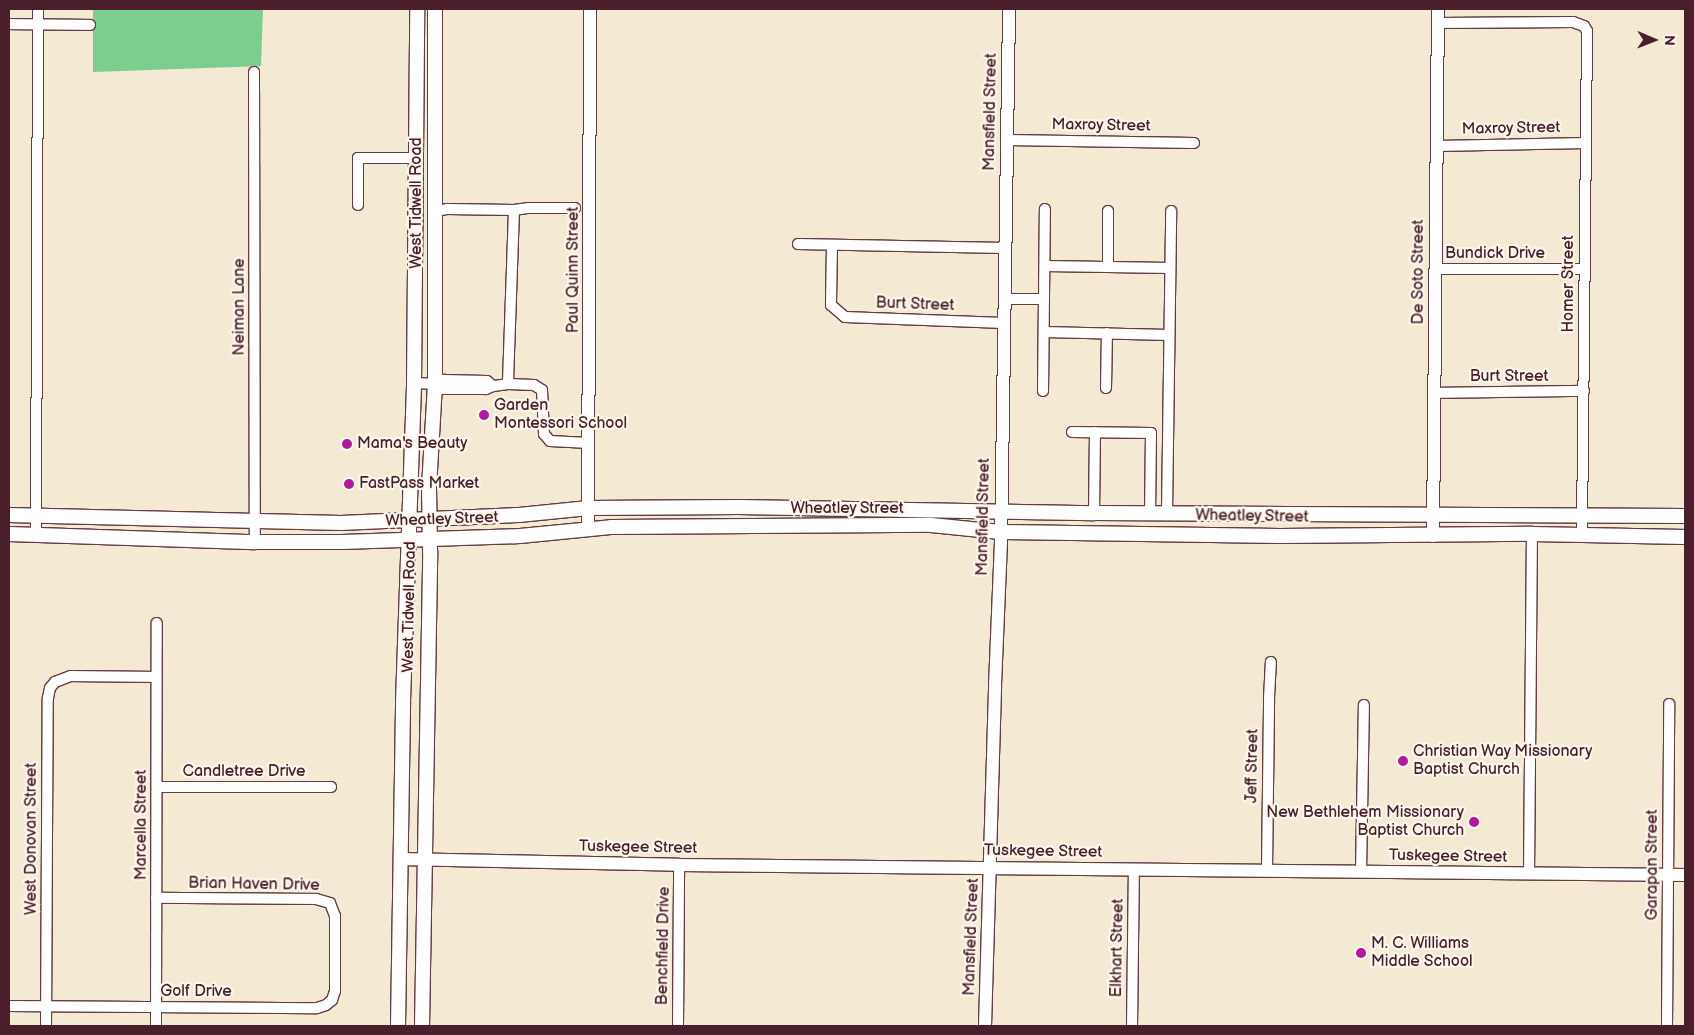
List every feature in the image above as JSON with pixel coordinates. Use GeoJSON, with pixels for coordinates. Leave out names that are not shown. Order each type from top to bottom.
{"type":"FeatureCollection","features":[{"type":"Feature","properties":{"kind":"main road","name":"West Tidwell Road"},"geometry":{"type":"LineString","coordinates":[[398,1026],[403,701],[414,383],[416,9]]}},
{"type":"Feature","properties":{"kind":"main road","name":"West Tidwell Road"},"geometry":{"type":"LineString","coordinates":[[422,1026],[429,518],[437,384],[441,210],[434,106],[435,9]]}},
{"type":"Feature","properties":{"kind":"main road"},"geometry":{"type":"LineString","coordinates":[[416,107],[434,106]]}},
{"type":"Feature","properties":{"kind":"main road"},"geometry":{"type":"LineString","coordinates":[[727,507],[727,526]]}},
{"type":"Feature","properties":{"kind":"main road","name":"Wheatley Street"},"geometry":{"type":"LineString","coordinates":[[9,515],[341,523],[519,515],[589,508],[727,507],[1167,514],[1685,516]]}},
{"type":"Feature","properties":{"kind":"main road"},"geometry":{"type":"LineString","coordinates":[[864,508],[864,527]]}},
{"type":"Feature","properties":{"kind":"main road"},"geometry":{"type":"LineString","coordinates":[[1150,513],[1150,533]]}},
{"type":"Feature","properties":{"kind":"main road"},"geometry":{"type":"LineString","coordinates":[[1290,513],[1290,535]]}},
{"type":"Feature","properties":{"kind":"main road","name":"Wheatley Street"},"geometry":{"type":"LineString","coordinates":[[9,534],[255,542],[342,542],[408,538],[520,536],[611,527],[864,527],[931,525],[1001,532],[1433,536],[1532,534],[1685,537]]}},
{"type":"Feature","properties":{"kind":"main road"},"geometry":{"type":"LineString","coordinates":[[403,701],[426,700]]}},
{"type":"Feature","properties":{"kind":"main road"},"geometry":{"type":"LineString","coordinates":[[398,986],[423,986]]}},
{"type":"Feature","properties":{"kind":"street"},"geometry":{"type":"LineString","coordinates":[[36,534],[38,9]]}},
{"type":"Feature","properties":{"kind":"street","name":"Paul Quinn Street"},"geometry":{"type":"LineString","coordinates":[[588,530],[590,9]]}},
{"type":"Feature","properties":{"kind":"street","name":"Mansfield Street"},"geometry":{"type":"LineString","coordinates":[[985,1026],[1002,512],[1009,9]]}},
{"type":"Feature","properties":{"kind":"street","name":"De Soto Street"},"geometry":{"type":"LineString","coordinates":[[1433,536],[1438,9]]}},
{"type":"Feature","properties":{"kind":"street","name":"Homer Street"},"geometry":{"type":"LineString","coordinates":[[1438,23],[1573,22],[1584,26],[1587,33],[1582,536]]}},
{"type":"Feature","properties":{"kind":"street"},"geometry":{"type":"LineString","coordinates":[[9,24],[90,25]]}},
{"type":"Feature","properties":{"kind":"street","name":"Neiman Lane"},"geometry":{"type":"LineString","coordinates":[[254,72],[255,542]]}},
{"type":"Feature","properties":{"kind":"street","name":"Maxroy Street"},"geometry":{"type":"LineString","coordinates":[[1007,140],[1194,142]]}},
{"type":"Feature","properties":{"kind":"street","name":"Maxroy Street"},"geometry":{"type":"LineString","coordinates":[[1436,146],[1586,143]]}},
{"type":"Feature","properties":{"kind":"street"},"geometry":{"type":"LineString","coordinates":[[358,205],[358,158],[416,158]]}},
{"type":"Feature","properties":{"kind":"street"},"geometry":{"type":"LineString","coordinates":[[441,210],[575,208]]}},
{"type":"Feature","properties":{"kind":"street"},"geometry":{"type":"LineString","coordinates":[[1043,391],[1045,209]]}},
{"type":"Feature","properties":{"kind":"street"},"geometry":{"type":"LineString","coordinates":[[508,384],[514,210]]}},
{"type":"Feature","properties":{"kind":"street"},"geometry":{"type":"LineString","coordinates":[[1108,211],[1108,267]]}},
{"type":"Feature","properties":{"kind":"street"},"geometry":{"type":"LineString","coordinates":[[1167,514],[1171,211]]}},
{"type":"Feature","properties":{"kind":"street"},"geometry":{"type":"LineString","coordinates":[[798,244],[1005,248]]}},
{"type":"Feature","properties":{"kind":"street","name":"Burt Street"},"geometry":{"type":"LineString","coordinates":[[832,245],[831,305],[845,317],[1004,323]]}},
{"type":"Feature","properties":{"kind":"street"},"geometry":{"type":"LineString","coordinates":[[1045,266],[1170,268]]}},
{"type":"Feature","properties":{"kind":"street","name":"Bundick Drive"},"geometry":{"type":"LineString","coordinates":[[1436,269],[1584,269]]}},
{"type":"Feature","properties":{"kind":"street"},"geometry":{"type":"LineString","coordinates":[[1004,299],[1044,299]]}},
{"type":"Feature","properties":{"kind":"street"},"geometry":{"type":"LineString","coordinates":[[1044,332],[1169,335]]}},
{"type":"Feature","properties":{"kind":"street"},"geometry":{"type":"LineString","coordinates":[[1106,388],[1107,333]]}},
{"type":"Feature","properties":{"kind":"street"},"geometry":{"type":"LineString","coordinates":[[414,383],[437,384],[442,389],[486,389],[508,384],[534,385],[542,390],[544,434],[550,441],[589,443]]}},
{"type":"Feature","properties":{"kind":"street","name":"Burt Street"},"geometry":{"type":"LineString","coordinates":[[1434,392],[1584,391]]}},
{"type":"Feature","properties":{"kind":"street"},"geometry":{"type":"LineString","coordinates":[[1072,432],[1151,433],[1150,513]]}},
{"type":"Feature","properties":{"kind":"street"},"geometry":{"type":"LineString","coordinates":[[1094,513],[1095,432]]}},
{"type":"Feature","properties":{"kind":"street"},"geometry":{"type":"LineString","coordinates":[[1529,874],[1532,534]]}},
{"type":"Feature","properties":{"kind":"street","name":"Marcella Street"},"geometry":{"type":"LineString","coordinates":[[156,1026],[157,624]]}},
{"type":"Feature","properties":{"kind":"street","name":"Jeff Street"},"geometry":{"type":"LineString","coordinates":[[1267,870],[1269,698],[1272,662]]}},
{"type":"Feature","properties":{"kind":"street","name":"West Donovan Street"},"geometry":{"type":"LineString","coordinates":[[46,1026],[48,698],[50,688],[62,678],[81,676],[156,677]]}},
{"type":"Feature","properties":{"kind":"street","name":"Garapan Street"},"geometry":{"type":"LineString","coordinates":[[1667,1026],[1669,704]]}},
{"type":"Feature","properties":{"kind":"street"},"geometry":{"type":"LineString","coordinates":[[1361,872],[1364,705]]}},
{"type":"Feature","properties":{"kind":"street","name":"Candletree Drive"},"geometry":{"type":"LineString","coordinates":[[157,787],[332,787]]}},
{"type":"Feature","properties":{"kind":"street","name":"Tuskegee Street"},"geometry":{"type":"LineString","coordinates":[[400,859],[679,865],[1685,875]]}},
{"type":"Feature","properties":{"kind":"street","name":"Benchfield Drive"},"geometry":{"type":"LineString","coordinates":[[678,1026],[679,865]]}},
{"type":"Feature","properties":{"kind":"street","name":"Elkhart Street"},"geometry":{"type":"LineString","coordinates":[[1132,1026],[1134,870]]}},
{"type":"Feature","properties":{"kind":"street","name":"Brian Haven Drive"},"geometry":{"type":"LineString","coordinates":[[156,898],[324,900],[334,908],[335,952]]}},
{"type":"Feature","properties":{"kind":"street","name":"Golf Drive"},"geometry":{"type":"LineString","coordinates":[[9,1006],[317,1008],[326,1005],[332,1000],[335,991],[335,952]]}},
{"type":"Feature","properties":{"kind":"green space"},"geometry":{"type":"Polygon","coordinates":[[[93,9],[263,9],[261,66],[93,72],[93,9]]]}},
{"type":"Feature","properties":{"kind":"place","name":"Garden Montessori School"},"geometry":{"type":"Point","coordinates":[484,415]}},
{"type":"Feature","properties":{"kind":"place","name":"Mama's Beauty"},"geometry":{"type":"Point","coordinates":[347,444]}},
{"type":"Feature","properties":{"kind":"place","name":"FastPass Market"},"geometry":{"type":"Point","coordinates":[349,484]}},
{"type":"Feature","properties":{"kind":"place","name":"Christian Way Missionary Baptist Church"},"geometry":{"type":"Point","coordinates":[1403,761]}},
{"type":"Feature","properties":{"kind":"place","name":"New Bethlehem Missionary Baptist Church"},"geometry":{"type":"Point","coordinates":[1474,822]}},
{"type":"Feature","properties":{"kind":"place","name":"M. C. Williams Middle School"},"geometry":{"type":"Point","coordinates":[1361,953]}}]}
